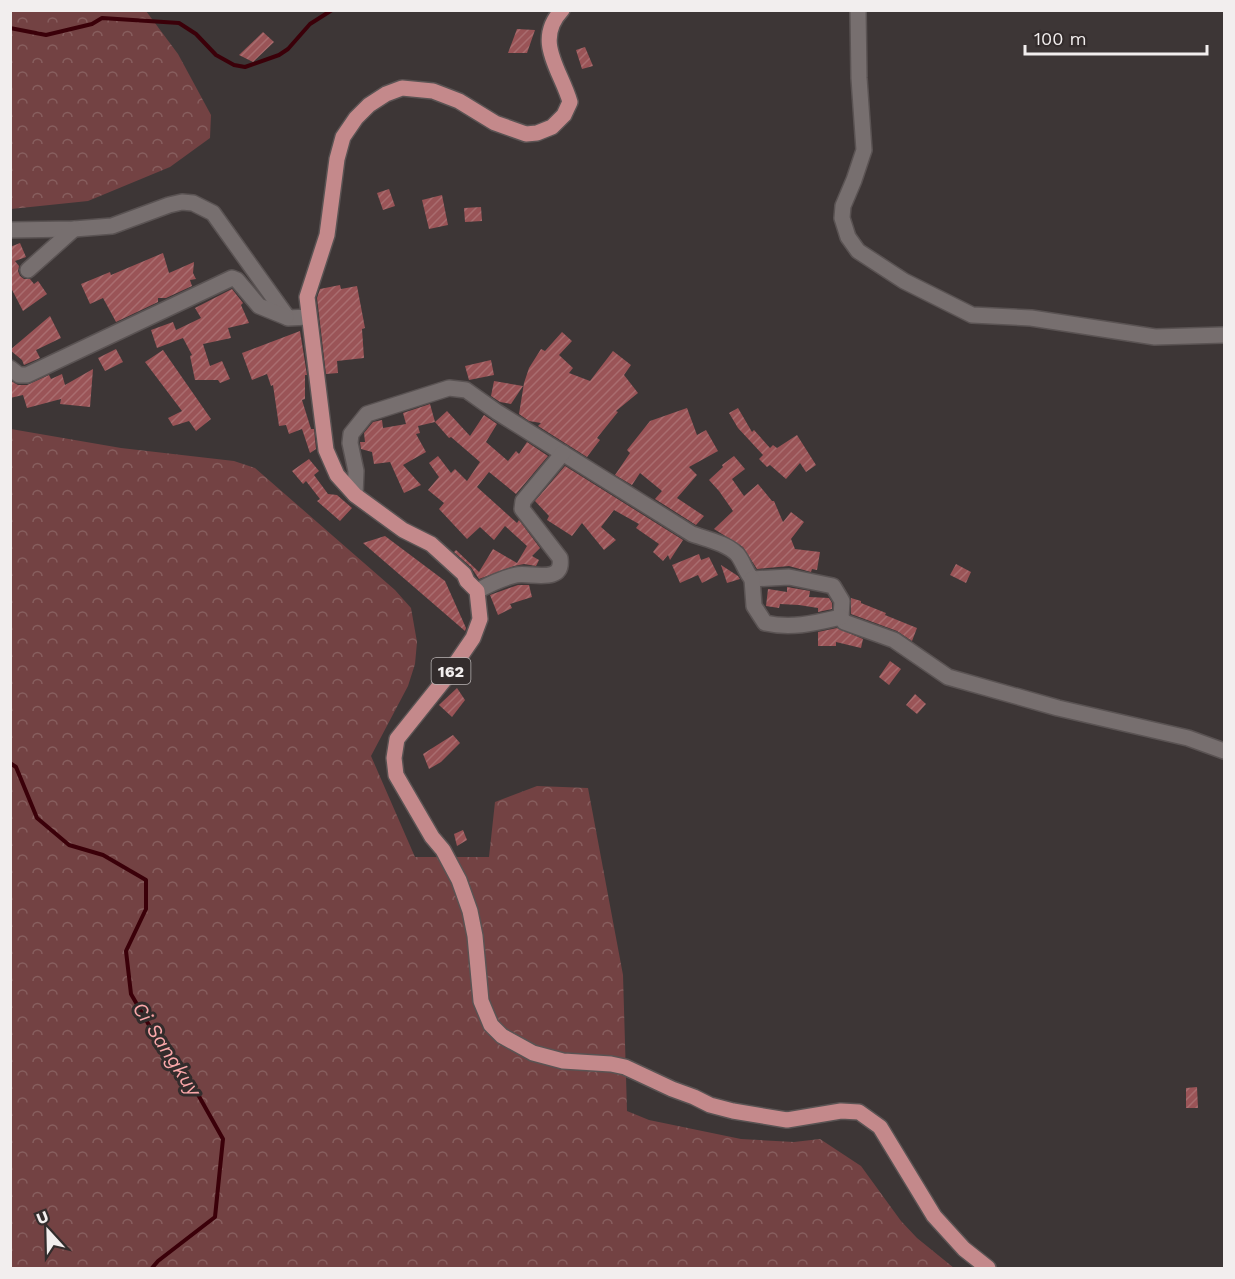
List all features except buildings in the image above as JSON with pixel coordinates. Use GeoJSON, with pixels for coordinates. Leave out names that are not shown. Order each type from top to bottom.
{"type":"FeatureCollection","features":[{"type":"Feature","properties":{"kind":"main road"},"geometry":{"type":"LineString","coordinates":[[477,591],[457,567],[431,544],[403,530],[355,495],[337,475],[326,450],[307,297],[327,235],[337,159],[343,137],[356,118],[386,93],[410,88],[433,91],[459,101],[495,123],[518,133],[537,133],[552,127],[564,116],[570,102],[549,50],[554,18],[562,10]]}},
{"type":"Feature","properties":{"kind":"main road","name":"162"},"geometry":{"type":"LineString","coordinates":[[477,591],[480,619],[473,639],[446,679],[397,739],[394,758],[396,776],[432,837],[443,850],[459,880],[470,911],[475,936],[481,1001],[491,1024],[502,1036],[533,1053],[563,1061],[625,1067],[710,1105],[733,1111],[787,1120],[841,1111],[859,1112],[880,1128],[934,1216],[964,1249],[988,1269]]}},
{"type":"Feature","properties":{"kind":"street"},"geometry":{"type":"LineString","coordinates":[[858,10],[859,78],[864,150],[843,206],[842,218],[848,237],[858,251],[904,280],[972,315],[1031,318],[1155,337],[1224,335]]}},
{"type":"Feature","properties":{"kind":"street"},"geometry":{"type":"LineString","coordinates":[[10,230],[112,226],[169,205],[182,202],[193,203],[205,208],[219,221],[288,318]]}},
{"type":"Feature","properties":{"kind":"street"},"geometry":{"type":"LineString","coordinates":[[28,270],[74,229]]}},
{"type":"Feature","properties":{"kind":"street"},"geometry":{"type":"LineString","coordinates":[[10,368],[19,375],[27,375],[232,278],[237,280],[259,306],[288,318],[309,317]]}},
{"type":"Feature","properties":{"kind":"street"},"geometry":{"type":"LineString","coordinates":[[355,495],[356,471],[350,443],[351,434],[363,417],[372,411],[449,388],[466,390],[692,534],[726,546],[737,555],[744,570],[752,579],[754,606],[765,623],[780,627],[801,626],[841,617]]}},
{"type":"Feature","properties":{"kind":"street"},"geometry":{"type":"LineString","coordinates":[[477,591],[493,582],[519,574],[549,576],[556,573],[560,558],[522,509],[523,501],[563,453]]}},
{"type":"Feature","properties":{"kind":"street"},"geometry":{"type":"LineString","coordinates":[[752,579],[789,577],[833,586],[842,601],[841,617],[847,624],[894,640],[948,677],[1058,708],[1188,738],[1224,751]]}},
{"type":"Feature","properties":{"kind":"green space"},"geometry":{"type":"Polygon","coordinates":[[[11,10],[146,11],[178,54],[211,115],[210,138],[170,167],[88,201],[11,209],[11,10]]]}},
{"type":"Feature","properties":{"kind":"green space"},"geometry":{"type":"Polygon","coordinates":[[[11,429],[121,448],[234,461],[255,468],[395,590],[411,608],[417,642],[415,664],[408,686],[371,756],[415,857],[489,857],[495,802],[537,786],[588,788],[623,975],[627,1111],[649,1120],[741,1139],[794,1142],[820,1139],[861,1166],[901,1221],[917,1238],[954,1268],[11,1268],[11,429]]]}},
{"type":"Feature","properties":{"kind":"waterway"},"geometry":{"type":"LineString","coordinates":[[10,28],[46,35],[92,24],[102,18],[179,23],[196,34],[216,55],[234,65],[245,67],[279,55],[288,49],[310,24],[332,10]]}},
{"type":"Feature","properties":{"kind":"waterway","name":"Ci Sangkuy"},"geometry":{"type":"LineString","coordinates":[[10,763],[16,767],[37,818],[69,845],[103,855],[146,880],[146,909],[126,951],[131,994],[157,1039],[196,1091],[223,1139],[215,1217],[152,1268]]}}]}
